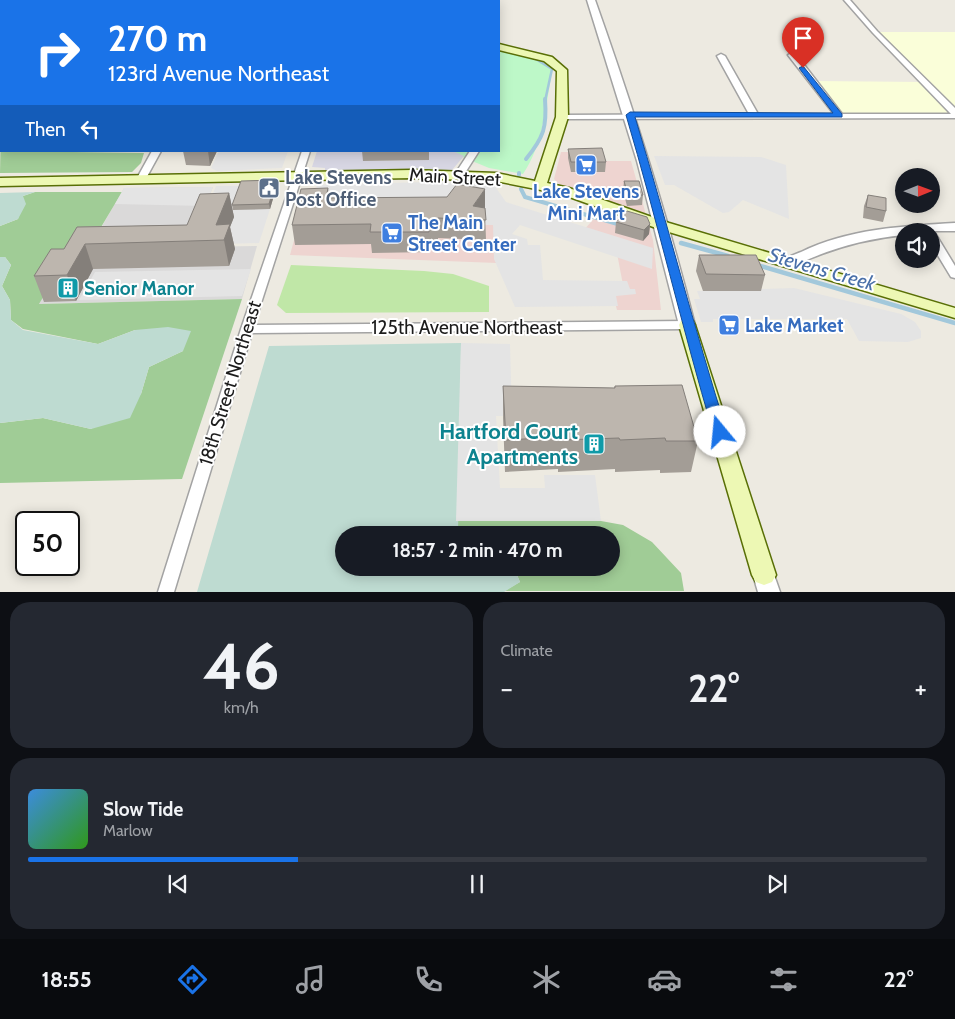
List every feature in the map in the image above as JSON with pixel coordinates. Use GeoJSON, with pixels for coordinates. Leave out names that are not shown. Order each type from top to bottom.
{"type":"FeatureCollection","features":[{"type":"Feature","properties":{"kind":"main road"},"geometry":{"type":"LineString","coordinates":[[500,47],[548,58],[562,70],[562,117],[540,185]]}},
{"type":"Feature","properties":{"kind":"main road","name":"Main Street"},"geometry":{"type":"LineString","coordinates":[[0,182],[460,174],[496,177],[564,191],[666,234],[788,263],[955,313]]}},
{"type":"Feature","properties":{"kind":"main road"},"geometry":{"type":"LineString","coordinates":[[687,325],[766,583]]}},
{"type":"Feature","properties":{"kind":"street"},"geometry":{"type":"LineString","coordinates":[[591,0],[630,115],[666,234],[687,325]]}},
{"type":"Feature","properties":{"kind":"street"},"geometry":{"type":"LineString","coordinates":[[847,0],[875,32],[955,114]]}},
{"type":"Feature","properties":{"kind":"street"},"geometry":{"type":"LineString","coordinates":[[792,54],[839,115]]}},
{"type":"Feature","properties":{"kind":"street"},"geometry":{"type":"LineString","coordinates":[[721,56],[754,115]]}},
{"type":"Feature","properties":{"kind":"street"},"geometry":{"type":"LineString","coordinates":[[562,117],[955,114]]}},
{"type":"Feature","properties":{"kind":"street"},"geometry":{"type":"LineString","coordinates":[[141,180],[156,152]]}},
{"type":"Feature","properties":{"kind":"street","name":"18th Street Northeast"},"geometry":{"type":"LineString","coordinates":[[166,592],[247,329],[306,152]]}},
{"type":"Feature","properties":{"kind":"street"},"geometry":{"type":"LineString","coordinates":[[460,174],[474,152]]}},
{"type":"Feature","properties":{"kind":"street"},"geometry":{"type":"LineString","coordinates":[[940,230],[955,227]]}},
{"type":"Feature","properties":{"kind":"street"},"geometry":{"type":"LineString","coordinates":[[788,263],[811,251],[852,237],[895,234]]}},
{"type":"Feature","properties":{"kind":"street"},"geometry":{"type":"LineString","coordinates":[[940,250],[955,275]]}},
{"type":"Feature","properties":{"kind":"street","name":"125th Avenue Northeast"},"geometry":{"type":"LineString","coordinates":[[247,329],[687,325]]}},
{"type":"Feature","properties":{"kind":"shaded area"},"geometry":{"type":"Polygon","coordinates":[[[875,32],[955,32],[955,116],[839,115],[813,81],[923,82],[875,32]]]}},
{"type":"Feature","properties":{"kind":"shaded area"},"geometry":{"type":"Polygon","coordinates":[[[219,152],[288,152],[282,168],[217,171],[211,168],[219,152]]]}},
{"type":"Feature","properties":{"kind":"shaded area"},"geometry":{"type":"Polygon","coordinates":[[[317,152],[364,152],[363,161],[429,160],[429,152],[455,152],[464,156],[452,170],[325,170],[325,168],[312,167],[317,152]]]}},
{"type":"Feature","properties":{"kind":"shaded area"},"geometry":{"type":"Polygon","coordinates":[[[561,152],[600,152],[603,161],[631,161],[653,240],[661,310],[617,310],[612,291],[624,290],[615,243],[582,232],[609,202],[559,184],[554,179],[561,152]]]}},
{"type":"Feature","properties":{"kind":"shaded area"},"geometry":{"type":"Polygon","coordinates":[[[654,156],[761,157],[786,165],[789,219],[743,200],[729,212],[723,213],[674,185],[665,185],[654,156]]]}},
{"type":"Feature","properties":{"kind":"shaded area"},"geometry":{"type":"Polygon","coordinates":[[[427,182],[494,185],[506,202],[653,248],[652,269],[520,225],[512,234],[527,239],[528,245],[540,245],[543,280],[627,281],[630,289],[635,289],[636,294],[616,296],[618,306],[515,307],[494,259],[493,225],[475,225],[312,204],[317,185],[427,182]]]}},
{"type":"Feature","properties":{"kind":"shaded area"},"geometry":{"type":"Polygon","coordinates":[[[440,183],[496,223],[497,263],[290,255],[308,188],[440,183]]]}},
{"type":"Feature","properties":{"kind":"shaded area"},"geometry":{"type":"Polygon","coordinates":[[[216,186],[242,186],[270,209],[259,243],[224,244],[234,215],[204,215],[216,186]]]}},
{"type":"Feature","properties":{"kind":"shaded area"},"geometry":{"type":"Polygon","coordinates":[[[213,187],[188,246],[90,247],[124,188],[213,187]]]}},
{"type":"Feature","properties":{"kind":"shaded area"},"geometry":{"type":"Polygon","coordinates":[[[213,187],[205,206],[115,204],[124,188],[213,187]]]}},
{"type":"Feature","properties":{"kind":"shaded area"},"geometry":{"type":"Polygon","coordinates":[[[35,192],[23,196],[26,204],[18,219],[0,226],[0,193],[35,192]]]}},
{"type":"Feature","properties":{"kind":"shaded area","name":"Senior Manor"},"geometry":{"type":"Polygon","coordinates":[[[257,246],[242,299],[39,304],[72,249],[257,246]]]}},
{"type":"Feature","properties":{"kind":"shaded area"},"geometry":{"type":"Polygon","coordinates":[[[0,257],[5,257],[11,265],[2,286],[10,300],[11,320],[23,330],[98,344],[135,330],[168,327],[191,331],[183,351],[149,367],[141,394],[130,418],[91,429],[43,418],[0,423],[0,257]]]}},
{"type":"Feature","properties":{"kind":"shaded area"},"geometry":{"type":"Polygon","coordinates":[[[251,269],[242,296],[79,300],[95,272],[251,269]]]}},
{"type":"Feature","properties":{"kind":"shaded area"},"geometry":{"type":"Polygon","coordinates":[[[794,288],[901,314],[915,322],[921,331],[921,338],[908,342],[859,341],[847,319],[713,319],[713,322],[701,322],[694,299],[700,299],[697,291],[794,288]]]}},
{"type":"Feature","properties":{"kind":"shaded area"},"geometry":{"type":"Polygon","coordinates":[[[461,343],[458,526],[335,526],[335,576],[517,576],[520,582],[504,592],[197,592],[269,346],[461,343]]]}},
{"type":"Feature","properties":{"kind":"shaded area"},"geometry":{"type":"Polygon","coordinates":[[[461,343],[510,344],[512,416],[496,416],[500,488],[545,488],[544,475],[595,475],[601,521],[456,521],[461,343]]]}},
{"type":"Feature","properties":{"kind":"green space"},"geometry":{"type":"Polygon","coordinates":[[[500,51],[539,59],[552,71],[539,138],[530,163],[523,174],[489,168],[450,152],[500,152],[500,51]]]}},
{"type":"Feature","properties":{"kind":"green space"},"geometry":{"type":"Polygon","coordinates":[[[0,152],[144,153],[141,163],[132,172],[0,173],[0,152]]]}},
{"type":"Feature","properties":{"kind":"green space"},"geometry":{"type":"Polygon","coordinates":[[[35,192],[122,192],[88,249],[72,250],[39,304],[242,299],[182,479],[0,483],[0,423],[43,418],[91,429],[141,394],[149,367],[183,351],[135,330],[98,344],[23,329],[11,320],[10,300],[2,286],[11,265],[5,257],[0,257],[0,226],[18,219],[23,196],[35,192]]]}},
{"type":"Feature","properties":{"kind":"green space"},"geometry":{"type":"Polygon","coordinates":[[[291,265],[453,274],[489,286],[489,312],[286,313],[277,305],[291,265]]]}},
{"type":"Feature","properties":{"kind":"green space"},"geometry":{"type":"Polygon","coordinates":[[[456,521],[601,521],[623,525],[652,542],[681,573],[684,591],[504,591],[520,582],[517,576],[620,576],[620,526],[457,526],[456,521]]]}},
{"type":"Feature","properties":{"kind":"building"},"geometry":{"type":"Polygon","coordinates":[[[602,148],[606,162],[571,162],[568,149],[602,148]]]}},
{"type":"Feature","properties":{"kind":"building"},"geometry":{"type":"Polygon","coordinates":[[[276,180],[269,204],[232,205],[241,181],[276,180]]]}},
{"type":"Feature","properties":{"kind":"building"},"geometry":{"type":"Polygon","coordinates":[[[624,181],[639,181],[643,195],[628,195],[624,181]]]}},
{"type":"Feature","properties":{"kind":"building"},"geometry":{"type":"Polygon","coordinates":[[[457,184],[485,189],[473,206],[485,208],[486,220],[438,218],[437,228],[429,228],[429,232],[370,232],[371,224],[292,225],[301,189],[328,188],[326,198],[447,197],[457,184]]]}},
{"type":"Feature","properties":{"kind":"building"},"geometry":{"type":"Polygon","coordinates":[[[229,193],[216,225],[230,224],[224,240],[85,244],[67,275],[34,276],[51,249],[64,249],[77,227],[187,225],[200,194],[229,193]]]}},
{"type":"Feature","properties":{"kind":"building"},"geometry":{"type":"Polygon","coordinates":[[[868,195],[886,198],[886,211],[866,207],[868,195]]]}},
{"type":"Feature","properties":{"kind":"building"},"geometry":{"type":"Polygon","coordinates":[[[627,211],[647,217],[650,224],[644,230],[616,222],[627,211]]]}},
{"type":"Feature","properties":{"kind":"building"},"geometry":{"type":"Polygon","coordinates":[[[699,255],[756,255],[765,275],[706,274],[699,255]]]}},
{"type":"Feature","properties":{"kind":"building"},"geometry":{"type":"Polygon","coordinates":[[[682,385],[698,441],[666,441],[665,438],[561,440],[561,437],[506,440],[503,386],[615,388],[615,386],[682,385]]]}},
{"type":"Feature","properties":{"kind":"waterway","name":"Stevens Creek"},"geometry":{"type":"LineString","coordinates":[[534,58],[552,69],[545,101]]}},
{"type":"Feature","properties":{"kind":"waterway","name":"Stevens Creek"},"geometry":{"type":"LineString","coordinates":[[526,159],[537,144],[543,131],[545,124],[545,101]]}},
{"type":"Feature","properties":{"kind":"waterway","name":"Stevens Creek"},"geometry":{"type":"LineString","coordinates":[[521,189],[525,197],[621,225]]}},
{"type":"Feature","properties":{"kind":"waterway","name":"Stevens Creek"},"geometry":{"type":"LineString","coordinates":[[681,243],[728,256]]}},
{"type":"Feature","properties":{"kind":"waterway","name":"Stevens Creek"},"geometry":{"type":"LineString","coordinates":[[757,265],[955,323]]}},
{"type":"Feature","properties":{"kind":"place","name":"Lake Stevens Mini Mart"},"geometry":{"type":"Point","coordinates":[586,165]}},
{"type":"Feature","properties":{"kind":"place","name":"Lake Stevens Post Office"},"geometry":{"type":"Point","coordinates":[269,188]}},
{"type":"Feature","properties":{"kind":"place","name":"The Main Street Center"},"geometry":{"type":"Point","coordinates":[392,233]}},
{"type":"Feature","properties":{"kind":"place","name":"Senior Manor"},"geometry":{"type":"Point","coordinates":[68,288]}},
{"type":"Feature","properties":{"kind":"place","name":"Lake Market"},"geometry":{"type":"Point","coordinates":[729,325]}},
{"type":"Feature","properties":{"kind":"place","name":"Hartford Court Apartments"},"geometry":{"type":"Point","coordinates":[594,444]}},
{"type":"Feature","properties":{"kind":"route"},"geometry":{"type":"LineString","coordinates":[[720,432],[687,325],[664,226],[630,115],[839,115],[803,68]]}}]}
